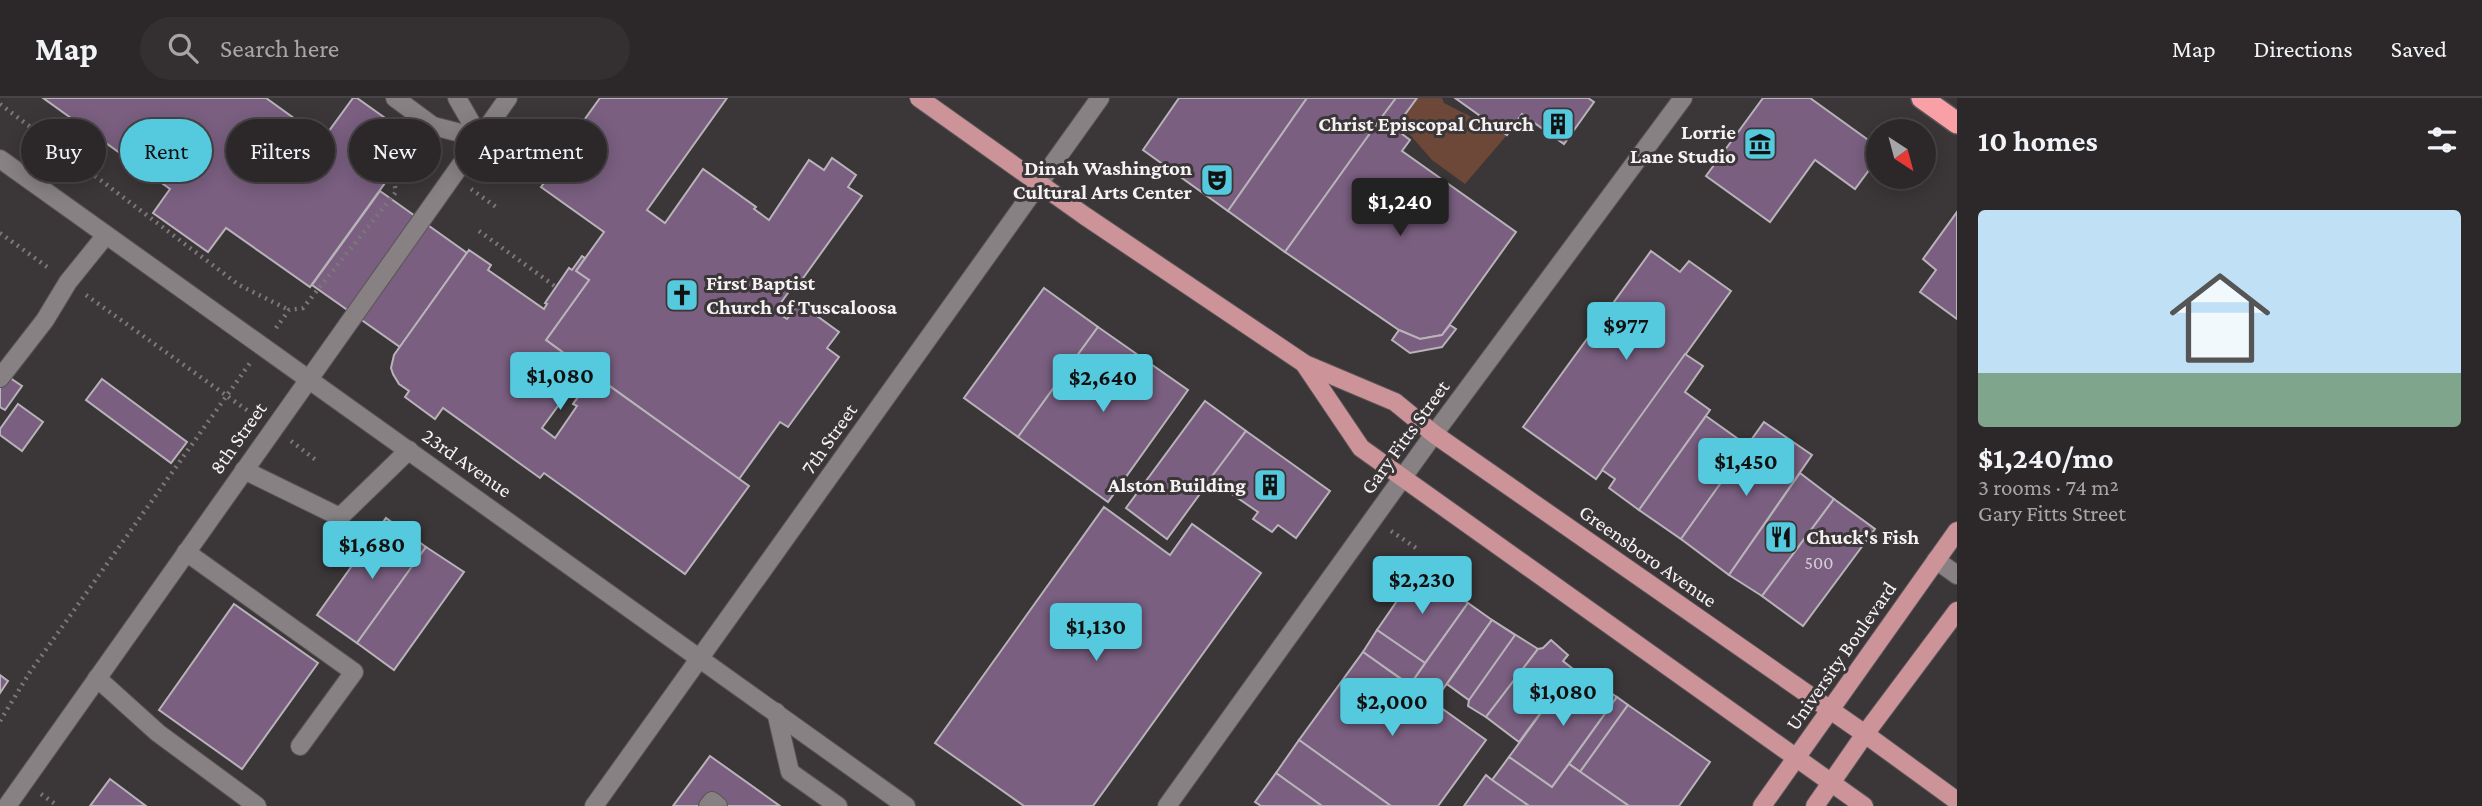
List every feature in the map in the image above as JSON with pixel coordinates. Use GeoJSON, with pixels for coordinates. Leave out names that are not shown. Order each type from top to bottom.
{"type":"FeatureCollection","features":[{"type":"Feature","properties":{"kind":"highway"},"geometry":{"type":"LineString","coordinates":[[1922,98],[1957,123]]}},
{"type":"Feature","properties":{"kind":"main road","name":"Greensboro Avenue"},"geometry":{"type":"LineString","coordinates":[[919,98],[1040,184],[1305,364],[1395,402],[1434,434],[1957,801]]}},
{"type":"Feature","properties":{"kind":"main road","name":"Greensboro Avenue"},"geometry":{"type":"LineString","coordinates":[[1305,364],[1361,448],[1864,806]]}},
{"type":"Feature","properties":{"kind":"main road","name":"University Boulevard"},"geometry":{"type":"LineString","coordinates":[[1762,806],[1957,531]]}},
{"type":"Feature","properties":{"kind":"main road"},"geometry":{"type":"LineString","coordinates":[[1815,806],[1957,611]]}},
{"type":"Feature","properties":{"kind":"street"},"geometry":{"type":"LineString","coordinates":[[395,98],[424,119]]}},
{"type":"Feature","properties":{"kind":"street"},"geometry":{"type":"LineString","coordinates":[[457,98],[469,119]]}},
{"type":"Feature","properties":{"kind":"street","name":"8th Street"},"geometry":{"type":"LineString","coordinates":[[493,119],[508,98]]}},
{"type":"Feature","properties":{"kind":"street","name":"7th Street"},"geometry":{"type":"LineString","coordinates":[[594,806],[1100,98]]}},
{"type":"Feature","properties":{"kind":"street","name":"Gary Fitts Street"},"geometry":{"type":"LineString","coordinates":[[1167,806],[1434,434],[1683,98]]}},
{"type":"Feature","properties":{"kind":"street","name":"23rd Avenue"},"geometry":{"type":"LineString","coordinates":[[0,159],[906,806]]}},
{"type":"Feature","properties":{"kind":"street","name":"8th Street"},"geometry":{"type":"LineString","coordinates":[[3,805],[97,678],[455,173]]}},
{"type":"Feature","properties":{"kind":"street"},"geometry":{"type":"LineString","coordinates":[[0,378],[45,320],[68,282],[106,235]]}},
{"type":"Feature","properties":{"kind":"street"},"geometry":{"type":"LineString","coordinates":[[244,470],[340,517],[409,450]]}},
{"type":"Feature","properties":{"kind":"street"},"geometry":{"type":"LineString","coordinates":[[186,552],[355,672],[300,746]]}},
{"type":"Feature","properties":{"kind":"street"},"geometry":{"type":"LineString","coordinates":[[1936,560],[1957,575]]}},
{"type":"Feature","properties":{"kind":"street"},"geometry":{"type":"LineString","coordinates":[[97,678],[158,733],[257,806]]}},
{"type":"Feature","properties":{"kind":"street"},"geometry":{"type":"LineString","coordinates":[[776,712],[790,772],[838,806]]}},
{"type":"Feature","properties":{"kind":"street"},"geometry":{"type":"LineString","coordinates":[[708,806],[712,801],[718,806]]}},
{"type":"Feature","properties":{"kind":"path"},"geometry":{"type":"LineString","coordinates":[[0,104],[239,285],[289,310],[303,308],[396,192],[394,182]]}},
{"type":"Feature","properties":{"kind":"path"},"geometry":{"type":"LineString","coordinates":[[479,231],[556,287]]}},
{"type":"Feature","properties":{"kind":"path"},"geometry":{"type":"LineString","coordinates":[[0,233],[317,461]]}},
{"type":"Feature","properties":{"kind":"path"},"geometry":{"type":"LineString","coordinates":[[0,721],[30,672],[289,310]]}},
{"type":"Feature","properties":{"kind":"shaded area"},"geometry":{"type":"Polygon","coordinates":[[[1417,98],[1442,98],[1444,103],[1507,135],[1465,184],[1432,160],[1399,122],[1417,98]]]}},
{"type":"Feature","properties":{"kind":"building"},"geometry":{"type":"Polygon","coordinates":[[[43,98],[266,98],[295,119],[226,119],[226,182],[335,182],[335,123],[353,98],[357,98],[386,119],[349,119],[349,182],[386,182],[310,287],[226,228],[208,252],[153,213],[170,189],[160,182],[212,182],[212,119],[120,119],[120,153],[106,143],[106,119],[72,119],[43,98]]]}},
{"type":"Feature","properties":{"kind":"building","name":"First Baptist Church of Tuscaloosa"},"geometry":{"type":"Polygon","coordinates":[[[600,98],[727,98],[647,210],[665,223],[703,169],[756,207],[754,209],[769,220],[809,160],[824,170],[832,158],[856,175],[848,187],[862,196],[796,288],[793,286],[775,311],[787,319],[799,303],[839,332],[827,348],[839,357],[788,427],[780,422],[739,479],[546,340],[589,280],[576,271],[604,232],[541,187],[543,182],[607,182],[607,119],[585,119],[600,98]]]}},
{"type":"Feature","properties":{"kind":"building","name":"Dinah Washington Cultural Arts Center"},"geometry":{"type":"Polygon","coordinates":[[[1179,98],[1307,98],[1228,211],[1143,150],[1179,98]]]}},
{"type":"Feature","properties":{"kind":"building"},"geometry":{"type":"Polygon","coordinates":[[[1307,98],[1396,98],[1285,252],[1228,211],[1307,98]]]}},
{"type":"Feature","properties":{"kind":"building","name":"Christ Episcopal Church"},"geometry":{"type":"Polygon","coordinates":[[[1396,98],[1417,98],[1395,128],[1381,118],[1396,98]]]}},
{"type":"Feature","properties":{"kind":"building","name":"Christ Episcopal Church"},"geometry":{"type":"Polygon","coordinates":[[[1455,98],[1588,98],[1594,102],[1564,144],[1522,114],[1507,135],[1455,98]]]}},
{"type":"Feature","properties":{"kind":"building"},"geometry":{"type":"Polygon","coordinates":[[[1763,98],[1810,98],[1866,138],[1866,174],[1855,189],[1815,160],[1770,222],[1706,176],[1763,98]]]}},
{"type":"Feature","properties":{"kind":"building"},"geometry":{"type":"Polygon","coordinates":[[[1381,118],[1410,140],[1402,151],[1516,232],[1442,335],[1420,339],[1399,330],[1285,252],[1381,118]]]}},
{"type":"Feature","properties":{"kind":"building"},"geometry":{"type":"Polygon","coordinates":[[[380,191],[467,253],[400,347],[312,285],[380,191]]]}},
{"type":"Feature","properties":{"kind":"building"},"geometry":{"type":"Polygon","coordinates":[[[1957,212],[1957,319],[1920,292],[1936,270],[1923,259],[1957,212]]]}},
{"type":"Feature","properties":{"kind":"building"},"geometry":{"type":"Polygon","coordinates":[[[469,250],[491,265],[488,270],[544,309],[547,304],[545,303],[569,268],[572,270],[582,256],[585,258],[576,271],[589,280],[546,340],[585,369],[542,428],[555,438],[577,406],[573,404],[594,375],[749,486],[685,574],[544,473],[540,478],[443,408],[435,419],[405,397],[409,391],[399,384],[391,368],[394,355],[469,250]]]}},
{"type":"Feature","properties":{"kind":"building"},"geometry":{"type":"Polygon","coordinates":[[[1651,251],[1680,272],[1689,261],[1731,291],[1596,479],[1523,427],[1651,251]]]}},
{"type":"Feature","properties":{"kind":"building"},"geometry":{"type":"Polygon","coordinates":[[[1044,288],[1098,327],[1018,437],[964,398],[1044,288]]]}},
{"type":"Feature","properties":{"kind":"building"},"geometry":{"type":"Polygon","coordinates":[[[1450,325],[1456,329],[1442,347],[1410,353],[1392,340],[1399,330],[1420,339],[1442,335],[1450,325]]]}},
{"type":"Feature","properties":{"kind":"building"},"geometry":{"type":"Polygon","coordinates":[[[1098,327],[1188,390],[1108,502],[1018,437],[1098,327]]]}},
{"type":"Feature","properties":{"kind":"building"},"geometry":{"type":"Polygon","coordinates":[[[1685,354],[1703,366],[1685,392],[1710,410],[1639,510],[1609,488],[1615,479],[1602,470],[1685,354]]]}},
{"type":"Feature","properties":{"kind":"building"},"geometry":{"type":"Polygon","coordinates":[[[0,371],[22,386],[5,410],[0,407],[0,371]]]}},
{"type":"Feature","properties":{"kind":"building"},"geometry":{"type":"Polygon","coordinates":[[[102,379],[187,442],[171,463],[86,400],[102,379]]]}},
{"type":"Feature","properties":{"kind":"building"},"geometry":{"type":"Polygon","coordinates":[[[1205,401],[1246,431],[1167,539],[1126,508],[1205,401]]]}},
{"type":"Feature","properties":{"kind":"building"},"geometry":{"type":"Polygon","coordinates":[[[18,404],[43,422],[22,451],[0,435],[0,429],[18,404]]]}},
{"type":"Feature","properties":{"kind":"building"},"geometry":{"type":"Polygon","coordinates":[[[1706,416],[1748,446],[1681,539],[1639,510],[1706,416]]]}},
{"type":"Feature","properties":{"kind":"building"},"geometry":{"type":"Polygon","coordinates":[[[1764,422],[1812,455],[1729,575],[1681,539],[1764,422]]]}},
{"type":"Feature","properties":{"kind":"building","name":"Alston Building"},"geometry":{"type":"Polygon","coordinates":[[[1246,431],[1330,491],[1296,538],[1278,525],[1272,532],[1253,519],[1258,512],[1210,479],[1246,431]]]}},
{"type":"Feature","properties":{"kind":"building","name":"Chuck's Fish"},"geometry":{"type":"Polygon","coordinates":[[[1800,473],[1834,499],[1762,596],[1729,575],[1800,473]]]}},
{"type":"Feature","properties":{"kind":"building"},"geometry":{"type":"Polygon","coordinates":[[[1834,499],[1875,529],[1803,626],[1762,596],[1834,499]]]}},
{"type":"Feature","properties":{"kind":"building"},"geometry":{"type":"Polygon","coordinates":[[[1104,507],[1170,555],[1192,524],[1261,573],[1093,806],[1024,806],[935,743],[1104,507]]]}},
{"type":"Feature","properties":{"kind":"building"},"geometry":{"type":"Polygon","coordinates":[[[386,518],[426,547],[357,643],[317,615],[386,518]]]}},
{"type":"Feature","properties":{"kind":"building"},"geometry":{"type":"Polygon","coordinates":[[[426,547],[464,572],[394,670],[357,643],[426,547]]]}},
{"type":"Feature","properties":{"kind":"building"},"geometry":{"type":"Polygon","coordinates":[[[1419,569],[1468,603],[1425,663],[1377,630],[1419,569]]]}},
{"type":"Feature","properties":{"kind":"building"},"geometry":{"type":"Polygon","coordinates":[[[1468,603],[1492,620],[1438,696],[1414,679],[1468,603]]]}},
{"type":"Feature","properties":{"kind":"building"},"geometry":{"type":"Polygon","coordinates":[[[234,604],[318,663],[242,769],[159,710],[234,604]]]}},
{"type":"Feature","properties":{"kind":"building"},"geometry":{"type":"Polygon","coordinates":[[[1492,620],[1538,649],[1486,717],[1468,706],[1469,700],[1447,684],[1492,620]]]}},
{"type":"Feature","properties":{"kind":"building"},"geometry":{"type":"Polygon","coordinates":[[[1492,620],[1515,635],[1469,700],[1447,684],[1492,620]]]}},
{"type":"Feature","properties":{"kind":"building"},"geometry":{"type":"Polygon","coordinates":[[[1377,630],[1425,663],[1414,679],[1416,689],[1363,652],[1377,630]]]}},
{"type":"Feature","properties":{"kind":"building"},"geometry":{"type":"Polygon","coordinates":[[[1551,640],[1568,655],[1563,661],[1573,669],[1519,742],[1486,717],[1538,649],[1551,640]]]}},
{"type":"Feature","properties":{"kind":"building"},"geometry":{"type":"Polygon","coordinates":[[[1363,652],[1486,740],[1438,806],[1391,806],[1299,740],[1363,652]]]}},
{"type":"Feature","properties":{"kind":"building"},"geometry":{"type":"Polygon","coordinates":[[[1573,669],[1617,697],[1552,787],[1509,757],[1573,669]]]}},
{"type":"Feature","properties":{"kind":"building"},"geometry":{"type":"Polygon","coordinates":[[[0,675],[8,681],[0,693],[0,675]]]}},
{"type":"Feature","properties":{"kind":"building"},"geometry":{"type":"Polygon","coordinates":[[[1617,697],[1628,705],[1580,772],[1569,764],[1617,697]]]}},
{"type":"Feature","properties":{"kind":"building"},"geometry":{"type":"Polygon","coordinates":[[[1628,705],[1710,762],[1679,806],[1629,806],[1580,772],[1628,705]]]}},
{"type":"Feature","properties":{"kind":"building"},"geometry":{"type":"Polygon","coordinates":[[[1299,740],[1391,806],[1322,806],[1276,773],[1299,740]]]}},
{"type":"Feature","properties":{"kind":"building"},"geometry":{"type":"Polygon","coordinates":[[[710,756],[780,806],[673,806],[710,756]]]}},
{"type":"Feature","properties":{"kind":"building"},"geometry":{"type":"Polygon","coordinates":[[[1509,757],[1552,787],[1569,764],[1629,806],[1529,806],[1492,780],[1509,757]]]}},
{"type":"Feature","properties":{"kind":"building"},"geometry":{"type":"Polygon","coordinates":[[[1276,773],[1322,806],[1261,806],[1255,802],[1276,773]]]}},
{"type":"Feature","properties":{"kind":"building"},"geometry":{"type":"Polygon","coordinates":[[[1486,775],[1492,780],[1529,806],[1464,806],[1486,775]]]}},
{"type":"Feature","properties":{"kind":"building"},"geometry":{"type":"Polygon","coordinates":[[[110,779],[146,806],[90,806],[110,779]]]}},
{"type":"Feature","properties":{"kind":"place","name":"Christ Episcopal Church"},"geometry":{"type":"Point","coordinates":[1558,124]}},
{"type":"Feature","properties":{"kind":"place","name":"Lorrie Lane Studio"},"geometry":{"type":"Point","coordinates":[1760,144]}},
{"type":"Feature","properties":{"kind":"place","name":"Dinah Washington Cultural Arts Center"},"geometry":{"type":"Point","coordinates":[1217,180]}},
{"type":"Feature","properties":{"kind":"place","name":"First Baptist Church of Tuscaloosa"},"geometry":{"type":"Point","coordinates":[682,295]}},
{"type":"Feature","properties":{"kind":"place","name":"Alston Building"},"geometry":{"type":"Point","coordinates":[1270,485]}},
{"type":"Feature","properties":{"kind":"place","name":"Chuck's Fish"},"geometry":{"type":"Point","coordinates":[1781,537]}}]}
